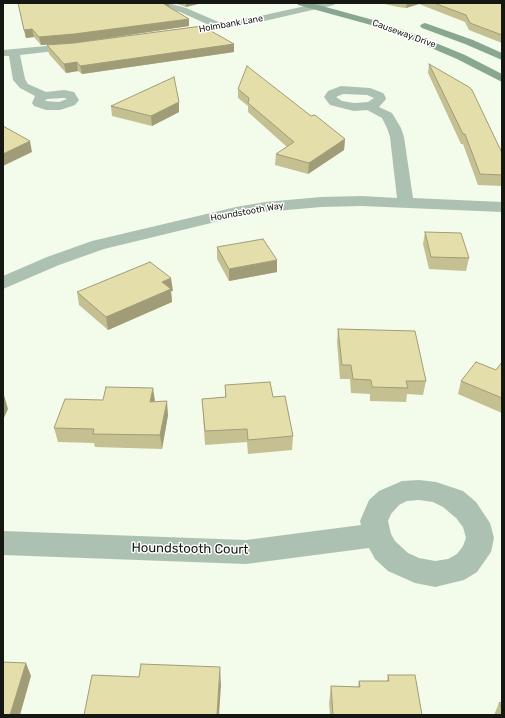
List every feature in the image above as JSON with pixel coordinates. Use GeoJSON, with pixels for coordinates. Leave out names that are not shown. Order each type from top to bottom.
{"type":"FeatureCollection","features":[{"type":"Feature","properties":{"kind":"street"},"geometry":{"type":"LineString","coordinates":[[158,3],[183,10],[220,26]]}},
{"type":"Feature","properties":{"kind":"street","name":"Causeway Drive"},"geometry":{"type":"LineString","coordinates":[[301,3],[374,23],[411,36],[461,57],[502,79]]}},
{"type":"Feature","properties":{"kind":"street","name":"Holmbank Lane"},"geometry":{"type":"LineString","coordinates":[[166,35],[220,26],[331,3]]}},
{"type":"Feature","properties":{"kind":"street","name":"Causeway Drive"},"geometry":{"type":"LineString","coordinates":[[414,23],[469,42],[502,57]]}},
{"type":"Feature","properties":{"kind":"street"},"geometry":{"type":"LineString","coordinates":[[45,96],[32,91],[24,86],[19,80],[9,52],[90,45]]}},
{"type":"Feature","properties":{"kind":"street"},"geometry":{"type":"LineString","coordinates":[[369,106],[387,116],[394,128],[406,203]]}},
{"type":"Feature","properties":{"kind":"street","name":"Houndstooth Way"},"geometry":{"type":"LineString","coordinates":[[3,283],[53,261],[98,245],[236,212],[276,206],[321,202],[362,201],[502,207]]}},
{"type":"Feature","properties":{"kind":"street","name":"Houndstooth Court"},"geometry":{"type":"LineString","coordinates":[[3,542],[246,552],[376,535]]}},
{"type":"Feature","properties":{"kind":"building"},"geometry":{"type":"Polygon","coordinates":[[[18,3],[168,3],[164,4],[189,19],[39,37],[32,29],[24,30],[18,3]]]}},
{"type":"Feature","properties":{"kind":"building"},"geometry":{"type":"Polygon","coordinates":[[[434,3],[502,3],[502,35],[470,23],[466,15],[434,3]]]}},
{"type":"Feature","properties":{"kind":"building"},"geometry":{"type":"Polygon","coordinates":[[[202,26],[234,44],[80,66],[77,62],[64,64],[47,45],[74,43],[202,26]]]}},
{"type":"Feature","properties":{"kind":"building"},"geometry":{"type":"Polygon","coordinates":[[[429,64],[472,90],[502,153],[502,175],[480,174],[465,134],[463,134],[429,64]]]}},
{"type":"Feature","properties":{"kind":"building"},"geometry":{"type":"Polygon","coordinates":[[[247,66],[311,116],[315,115],[345,139],[309,163],[276,154],[294,142],[248,103],[249,98],[238,89],[247,66]]]}},
{"type":"Feature","properties":{"kind":"building"},"geometry":{"type":"Polygon","coordinates":[[[174,77],[179,102],[151,116],[111,106],[174,77]]]}},
{"type":"Feature","properties":{"kind":"building"},"geometry":{"type":"Polygon","coordinates":[[[3,126],[30,141],[3,154],[3,126]]]}},
{"type":"Feature","properties":{"kind":"building"},"geometry":{"type":"Polygon","coordinates":[[[425,232],[461,233],[469,258],[431,257],[425,232]]]}},
{"type":"Feature","properties":{"kind":"building"},"geometry":{"type":"Polygon","coordinates":[[[263,239],[277,260],[229,269],[217,247],[263,239]]]}},
{"type":"Feature","properties":{"kind":"building"},"geometry":{"type":"Polygon","coordinates":[[[150,262],[171,278],[162,282],[171,289],[106,317],[77,292],[150,262]]]}},
{"type":"Feature","properties":{"kind":"building"},"geometry":{"type":"Polygon","coordinates":[[[338,329],[415,331],[426,381],[406,381],[408,388],[372,387],[371,380],[353,379],[351,365],[342,365],[338,329]]]}},
{"type":"Feature","properties":{"kind":"building"},"geometry":{"type":"Polygon","coordinates":[[[476,362],[496,370],[502,362],[502,398],[461,381],[476,362]]]}},
{"type":"Feature","properties":{"kind":"building"},"geometry":{"type":"Polygon","coordinates":[[[270,382],[273,397],[285,396],[293,436],[248,440],[247,429],[205,431],[202,399],[226,397],[225,385],[270,382]]]}},
{"type":"Feature","properties":{"kind":"building"},"geometry":{"type":"Polygon","coordinates":[[[106,387],[153,388],[150,402],[167,401],[160,435],[93,434],[94,429],[54,428],[65,399],[103,400],[106,387]]]}},
{"type":"Feature","properties":{"kind":"building"},"geometry":{"type":"Polygon","coordinates":[[[3,662],[26,663],[10,715],[3,715],[3,662]]]}},
{"type":"Feature","properties":{"kind":"building"},"geometry":{"type":"Polygon","coordinates":[[[141,664],[220,667],[217,715],[84,715],[92,675],[139,677],[141,664]]]}},
{"type":"Feature","properties":{"kind":"building"},"geometry":{"type":"Polygon","coordinates":[[[388,675],[415,675],[422,715],[333,715],[331,686],[360,687],[359,681],[389,681],[388,675]]]}}]}
